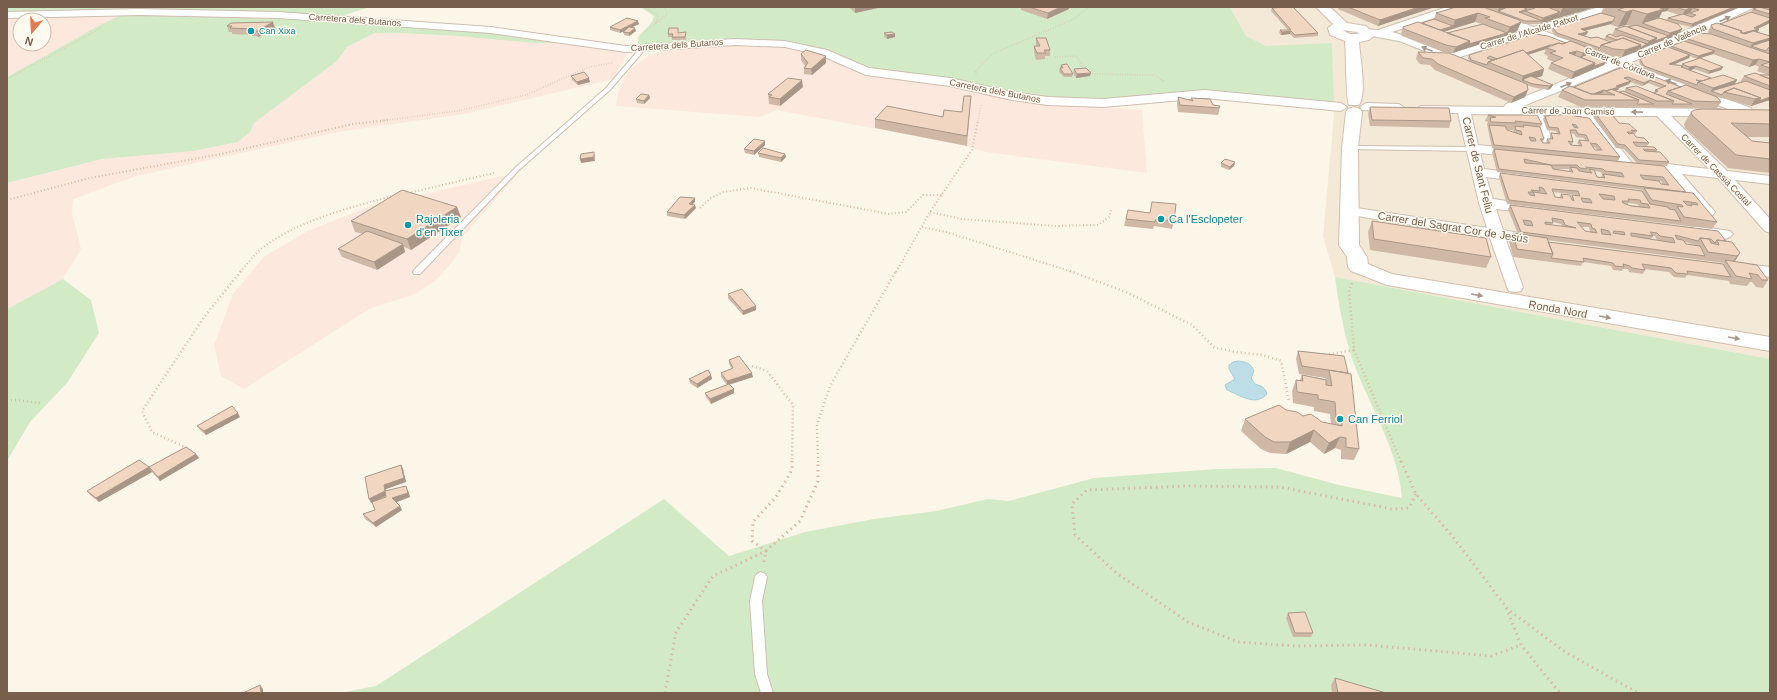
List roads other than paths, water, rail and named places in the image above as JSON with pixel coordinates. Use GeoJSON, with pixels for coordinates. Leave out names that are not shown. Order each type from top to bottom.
{"type":"FeatureCollection","features":[{"type":"Feature","properties":{"kind":"street"},"geometry":{"type":"LineString","coordinates":[[1322,7],[1343,26]]}},
{"type":"Feature","properties":{"kind":"street"},"geometry":{"type":"LineString","coordinates":[[1457,7],[1373,32],[1364,38],[1340,36],[1335,32],[1335,28],[1343,26],[1355,27],[1373,32],[1449,57],[1470,66]]}},
{"type":"Feature","properties":{"kind":"street","name":"Carrer de Còrdova"},"geometry":{"type":"LineString","coordinates":[[1470,7],[1746,111]]}},
{"type":"Feature","properties":{"kind":"street","name":"Carrer de l'Alcalde Patxot"},"geometry":{"type":"LineString","coordinates":[[1449,57],[1610,7]]}},
{"type":"Feature","properties":{"kind":"street","name":"Carrer de València"},"geometry":{"type":"LineString","coordinates":[[1504,110],[1692,34],[1750,7]]}},
{"type":"Feature","properties":{"kind":"street","name":"Carretera dels Butanos"},"geometry":{"type":"LineString","coordinates":[[7,15],[25,13],[139,12],[278,15],[491,30],[626,49],[735,42],[785,44],[823,52],[866,71],[950,82],[1012,96],[1048,101],[1103,103],[1205,94],[1354,107]]}},
{"type":"Feature","properties":{"kind":"street"},"geometry":{"type":"LineString","coordinates":[[1679,29],[1706,38]]}},
{"type":"Feature","properties":{"kind":"street"},"geometry":{"type":"LineString","coordinates":[[1352,38],[1354,107],[1350,148],[1349,245],[1357,262]]}},
{"type":"Feature","properties":{"kind":"street"},"geometry":{"type":"LineString","coordinates":[[1527,89],[1542,95]]}},
{"type":"Feature","properties":{"kind":"street","name":"Carrer de Joan Camisó"},"geometry":{"type":"LineString","coordinates":[[1354,107],[1661,113],[1762,112]]}},
{"type":"Feature","properties":{"kind":"street","name":"Carrer de Sant Feliu"},"geometry":{"type":"LineString","coordinates":[[1464,110],[1486,203],[1515,287]]}},
{"type":"Feature","properties":{"kind":"street"},"geometry":{"type":"LineString","coordinates":[[1535,111],[1545,140]]}},
{"type":"Feature","properties":{"kind":"street"},"geometry":{"type":"LineString","coordinates":[[1585,112],[1625,163]]}},
{"type":"Feature","properties":{"kind":"street","name":"Carrer de Cassià Costal"},"geometry":{"type":"LineString","coordinates":[[1661,113],[1722,174],[1770,228]]}},
{"type":"Feature","properties":{"kind":"street"},"geometry":{"type":"LineString","coordinates":[[1472,149],[1531,154]]}},
{"type":"Feature","properties":{"kind":"street"},"geometry":{"type":"LineString","coordinates":[[1610,162],[1770,180]]}},
{"type":"Feature","properties":{"kind":"street"},"geometry":{"type":"LineString","coordinates":[[1669,168],[1698,200],[1752,270]]}},
{"type":"Feature","properties":{"kind":"street"},"geometry":{"type":"LineString","coordinates":[[1478,172],[1541,180]]}},
{"type":"Feature","properties":{"kind":"street"},"geometry":{"type":"LineString","coordinates":[[1674,197],[1698,200]]}},
{"type":"Feature","properties":{"kind":"street"},"geometry":{"type":"LineString","coordinates":[[1486,203],[1548,211]]}},
{"type":"Feature","properties":{"kind":"street","name":"Carrer del Sagrat Cor de Jesús"},"geometry":{"type":"LineString","coordinates":[[1350,211],[1550,243]]}},
{"type":"Feature","properties":{"kind":"street"},"geometry":{"type":"LineString","coordinates":[[1679,228],[1733,244]]}},
{"type":"Feature","properties":{"kind":"street","name":"Ronda Nord"},"geometry":{"type":"LineString","coordinates":[[1357,262],[1770,330]]}},
{"type":"Feature","properties":{"kind":"street","name":"Ronda Nord"},"geometry":{"type":"LineString","coordinates":[[1357,262],[1387,279],[1770,344]]}},
{"type":"Feature","properties":{"kind":"street"},"geometry":{"type":"LineString","coordinates":[[1722,266],[1770,272]]}},
{"type":"Feature","properties":{"kind":"lane"},"geometry":{"type":"LineString","coordinates":[[417,272],[517,169],[608,89],[644,47]]}},
{"type":"Feature","properties":{"kind":"lane"},"geometry":{"type":"LineString","coordinates":[[1350,148],[1472,149]]}},
{"type":"Feature","properties":{"kind":"lane"},"geometry":{"type":"LineString","coordinates":[[761,577],[756,601],[761,674],[767,693]]}},
{"type":"Feature","properties":{"kind":"water"},"geometry":{"type":"Polygon","coordinates":[[[1238,361],[1248,363],[1253,368],[1254,371],[1251,378],[1255,384],[1264,388],[1267,394],[1262,398],[1258,400],[1247,399],[1227,390],[1225,385],[1235,379],[1229,369],[1229,365],[1238,361]]]}},
{"type":"Feature","properties":{"kind":"place","name":"Can Xixa"},"geometry":{"type":"Point","coordinates":[251,31]}},
{"type":"Feature","properties":{"kind":"place","name":"Ca l'Esclopeter"},"geometry":{"type":"Point","coordinates":[1161,219]}},
{"type":"Feature","properties":{"kind":"place","name":"Rajoleria d'en Tixer"},"geometry":{"type":"Point","coordinates":[408,225]}},
{"type":"Feature","properties":{"kind":"place","name":"Can Ferriol"},"geometry":{"type":"Point","coordinates":[1340,419]}}]}
